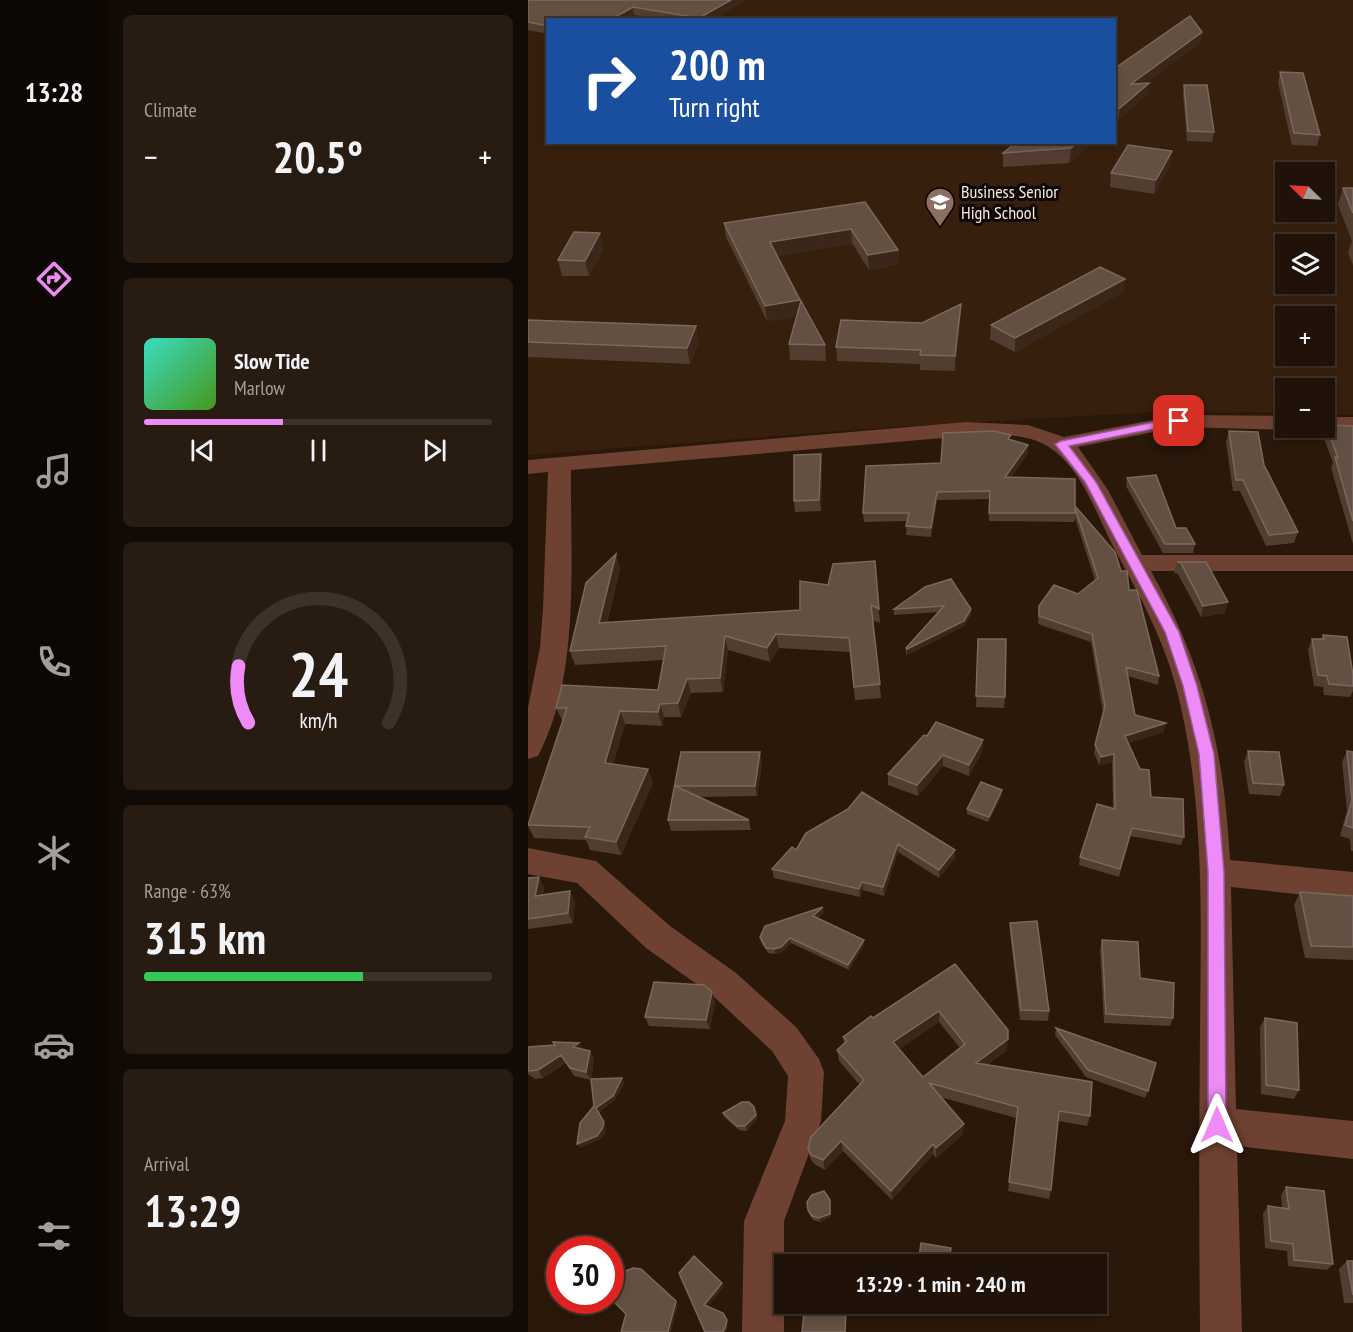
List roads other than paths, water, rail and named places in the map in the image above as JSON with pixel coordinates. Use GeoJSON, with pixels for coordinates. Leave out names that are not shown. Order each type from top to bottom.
{"type":"FeatureCollection","features":[{"type":"Feature","properties":{"kind":"street"},"geometry":{"type":"LineString","coordinates":[[1061,444],[1179,421],[1275,423]]}},
{"type":"Feature","properties":{"kind":"street"},"geometry":{"type":"LineString","coordinates":[[1335,423],[1353,424]]}},
{"type":"Feature","properties":{"kind":"street"},"geometry":{"type":"LineString","coordinates":[[528,467],[966,429],[1022,431],[1061,444],[1071,453],[1136,563],[1172,632],[1190,686],[1206,754],[1216,872],[1221,1332]]}},
{"type":"Feature","properties":{"kind":"street"},"geometry":{"type":"LineString","coordinates":[[528,748],[536,732],[550,665],[560,463]]}},
{"type":"Feature","properties":{"kind":"street"},"geometry":{"type":"LineString","coordinates":[[1136,563],[1353,563]]}},
{"type":"Feature","properties":{"kind":"street"},"geometry":{"type":"LineString","coordinates":[[528,861],[585,871],[658,937],[724,984],[784,1039],[806,1072],[802,1121],[764,1221],[763,1332]]}},
{"type":"Feature","properties":{"kind":"street"},"geometry":{"type":"LineString","coordinates":[[1216,872],[1353,886]]}},
{"type":"Feature","properties":{"kind":"street"},"geometry":{"type":"LineString","coordinates":[[1217,1125],[1353,1140]]}},
{"type":"Feature","properties":{"kind":"place","name":"Business Senior High School"},"geometry":{"type":"Point","coordinates":[940,228]}}]}
